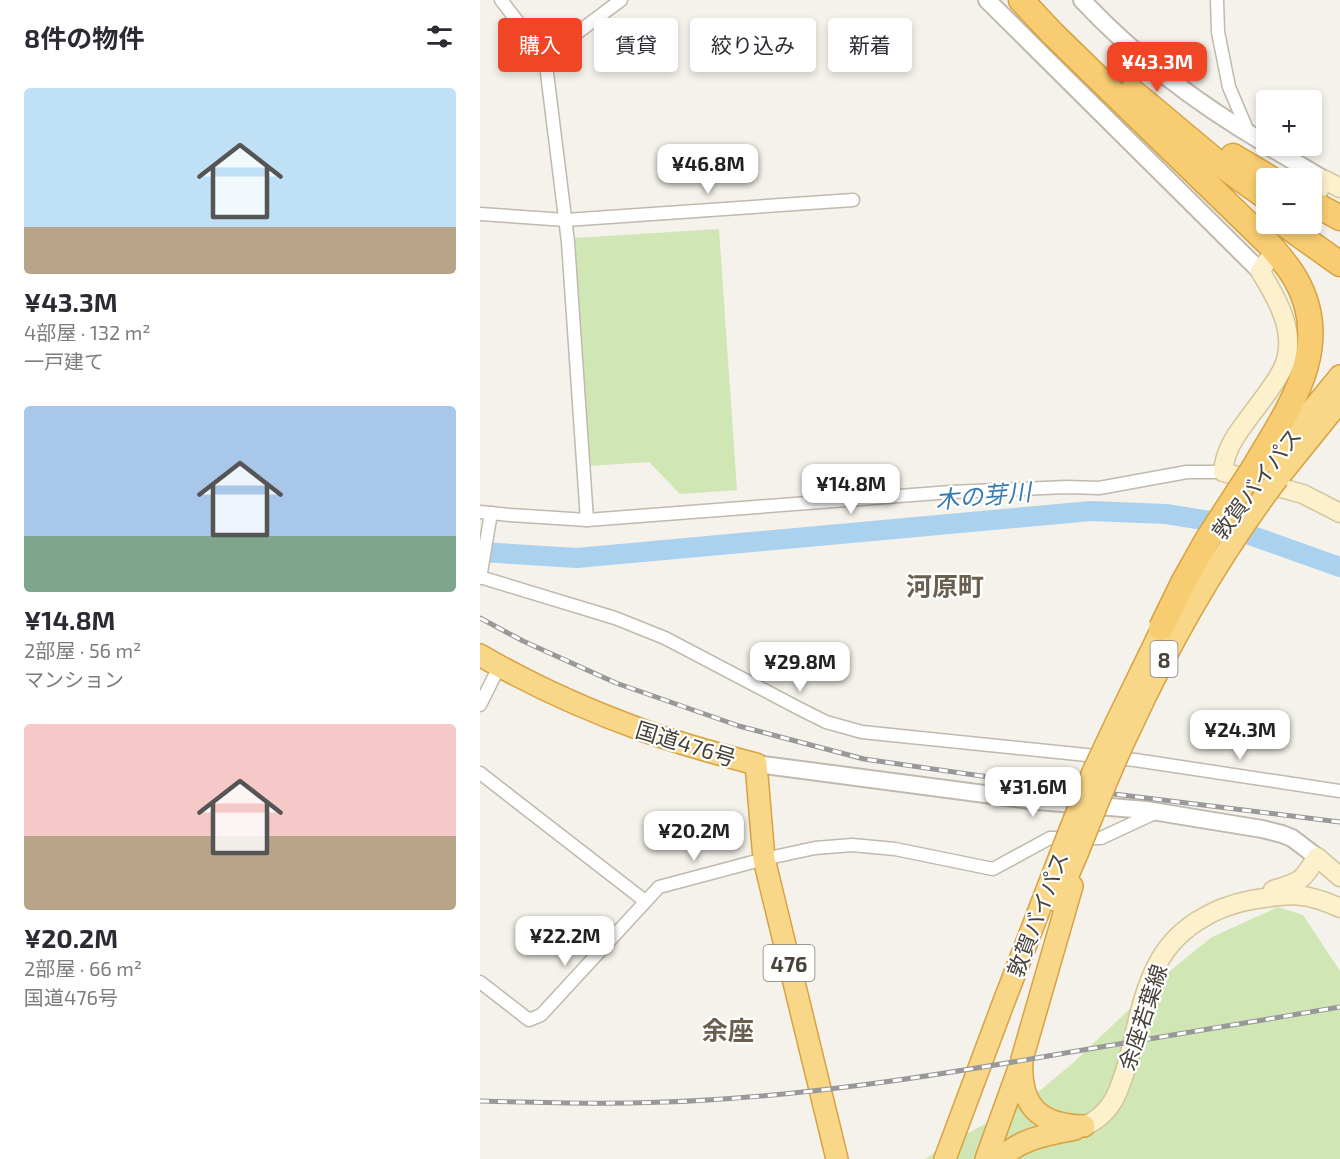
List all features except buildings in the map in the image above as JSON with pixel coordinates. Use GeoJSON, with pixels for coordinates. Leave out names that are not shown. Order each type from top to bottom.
{"type":"FeatureCollection","features":[{"type":"Feature","properties":{"kind":"highway"},"geometry":{"type":"LineString","coordinates":[[1021,0],[1270,245],[1296,280],[1309,316],[1310,350],[1306,366],[1265,472],[1207,540],[1161,628]]}},
{"type":"Feature","properties":{"kind":"highway"},"geometry":{"type":"LineString","coordinates":[[1039,0],[1114,75],[1218,163],[1256,190]]}},
{"type":"Feature","properties":{"kind":"highway"},"geometry":{"type":"LineString","coordinates":[[1080,60],[1185,150],[1256,203]]}},
{"type":"Feature","properties":{"kind":"highway"},"geometry":{"type":"LineString","coordinates":[[1114,75],[1189,130],[1256,170]]}},
{"type":"Feature","properties":{"kind":"highway"},"geometry":{"type":"LineString","coordinates":[[1323,191],[1340,218]]}},
{"type":"Feature","properties":{"kind":"highway"},"geometry":{"type":"LineString","coordinates":[[1298,234],[1340,264]]}},
{"type":"Feature","properties":{"kind":"highway"},"geometry":{"type":"LineString","coordinates":[[1318,234],[1340,249]]}},
{"type":"Feature","properties":{"kind":"highway","name":"敦賀バイパス"},"geometry":{"type":"LineString","coordinates":[[945,1159],[1003,1004],[1091,821],[1129,730],[1174,638],[1249,516],[1265,472],[1340,376]]}},
{"type":"Feature","properties":{"kind":"highway","name":"敦賀バイパス"},"geometry":{"type":"LineString","coordinates":[[1265,472],[1340,401]]}},
{"type":"Feature","properties":{"kind":"highway","name":"敦賀バイパス"},"geometry":{"type":"LineString","coordinates":[[945,1159],[1039,945],[1074,853],[1098,763],[1161,628]]}},
{"type":"Feature","properties":{"kind":"highway","name":"国道476号"},"geometry":{"type":"LineString","coordinates":[[480,655],[499,667],[594,711],[644,731],[756,764],[764,859],[837,1159]]}},
{"type":"Feature","properties":{"kind":"highway"},"geometry":{"type":"LineString","coordinates":[[986,1159],[1022,1059],[1074,853]]}},
{"type":"Feature","properties":{"kind":"highway"},"geometry":{"type":"LineString","coordinates":[[930,1159],[1003,1004]]}},
{"type":"Feature","properties":{"kind":"highway"},"geometry":{"type":"LineString","coordinates":[[1022,1059],[1024,1092],[1034,1109],[1054,1123],[1084,1126]]}},
{"type":"Feature","properties":{"kind":"highway"},"geometry":{"type":"LineString","coordinates":[[999,1159],[1020,1143],[1084,1126]]}},
{"type":"Feature","properties":{"kind":"main road"},"geometry":{"type":"LineString","coordinates":[[1265,265],[1286,323],[1288,342],[1285,360],[1282,369],[1230,444],[1224,460],[1223,472],[1303,494],[1340,513]]}},
{"type":"Feature","properties":{"kind":"main road"},"geometry":{"type":"LineString","coordinates":[[1317,856],[1339,871]]}},
{"type":"Feature","properties":{"kind":"main road","name":"余座若葉線"},"geometry":{"type":"LineString","coordinates":[[1244,902],[1300,880],[1317,856]]}},
{"type":"Feature","properties":{"kind":"main road","name":"余座若葉線"},"geometry":{"type":"LineString","coordinates":[[1084,1126],[1095,1122],[1104,1114],[1120,1089],[1155,967],[1171,942],[1192,924],[1214,912],[1244,902],[1279,896],[1306,896],[1340,908]]}},
{"type":"Feature","properties":{"kind":"street"},"geometry":{"type":"LineString","coordinates":[[501,0],[515,18]]}},
{"type":"Feature","properties":{"kind":"street"},"geometry":{"type":"LineString","coordinates":[[582,29],[621,0]]}},
{"type":"Feature","properties":{"kind":"street"},"geometry":{"type":"LineString","coordinates":[[987,0],[1265,265]]}},
{"type":"Feature","properties":{"kind":"street"},"geometry":{"type":"LineString","coordinates":[[1082,0],[1144,69],[1256,139]]}},
{"type":"Feature","properties":{"kind":"street"},"geometry":{"type":"LineString","coordinates":[[1217,0],[1218,32],[1229,87],[1250,135]]}},
{"type":"Feature","properties":{"kind":"street"},"geometry":{"type":"LineString","coordinates":[[547,72],[568,242],[587,520]]}},
{"type":"Feature","properties":{"kind":"street"},"geometry":{"type":"LineString","coordinates":[[1280,156],[1323,191]]}},
{"type":"Feature","properties":{"kind":"street"},"geometry":{"type":"LineString","coordinates":[[480,214],[566,220],[853,200]]}},
{"type":"Feature","properties":{"kind":"street"},"geometry":{"type":"LineString","coordinates":[[1223,472],[1187,472],[1099,488],[951,492],[587,520],[487,517],[481,576],[615,618],[665,638],[826,722],[862,732],[1135,760],[1340,792]]}},
{"type":"Feature","properties":{"kind":"street"},"geometry":{"type":"LineString","coordinates":[[480,705],[499,667]]}},
{"type":"Feature","properties":{"kind":"street"},"geometry":{"type":"LineString","coordinates":[[756,764],[1027,799],[1157,812],[1272,831],[1292,838],[1317,856]]}},
{"type":"Feature","properties":{"kind":"street"},"geometry":{"type":"LineString","coordinates":[[480,773],[645,901]]}},
{"type":"Feature","properties":{"kind":"street"},"geometry":{"type":"LineString","coordinates":[[480,982],[529,1020],[534,1019],[659,887],[764,859],[815,848],[852,845],[895,849],[993,869],[1050,838],[1101,838],[1157,812]]}},
{"type":"Feature","properties":{"kind":"green space"},"geometry":{"type":"Polygon","coordinates":[[[719,229],[737,490],[680,494],[649,462],[589,466],[575,238],[719,229]]]}},
{"type":"Feature","properties":{"kind":"green space"},"geometry":{"type":"Polygon","coordinates":[[[1278,907],[1303,915],[1340,971],[1340,1159],[925,1159],[947,1144],[1025,1103],[1073,1063],[1166,974],[1212,937],[1278,907]]]}},
{"type":"Feature","properties":{"kind":"waterway","name":"木の芽川"},"geometry":{"type":"LineString","coordinates":[[480,552],[577,558],[1091,511],[1166,514],[1210,521],[1340,567]]}},
{"type":"Feature","properties":{"kind":"railway"},"geometry":{"type":"LineString","coordinates":[[480,618],[523,641],[616,683],[739,726],[864,759],[1057,787],[1340,822]]}},
{"type":"Feature","properties":{"kind":"railway"},"geometry":{"type":"LineString","coordinates":[[480,1101],[650,1103],[753,1097],[935,1075],[1340,1007]]}},
{"type":"Feature","properties":{"kind":"district","name":"河原町"},"geometry":{"type":"Point","coordinates":[945,585]}},
{"type":"Feature","properties":{"kind":"district","name":"余座"},"geometry":{"type":"Point","coordinates":[728,1029]}}]}
